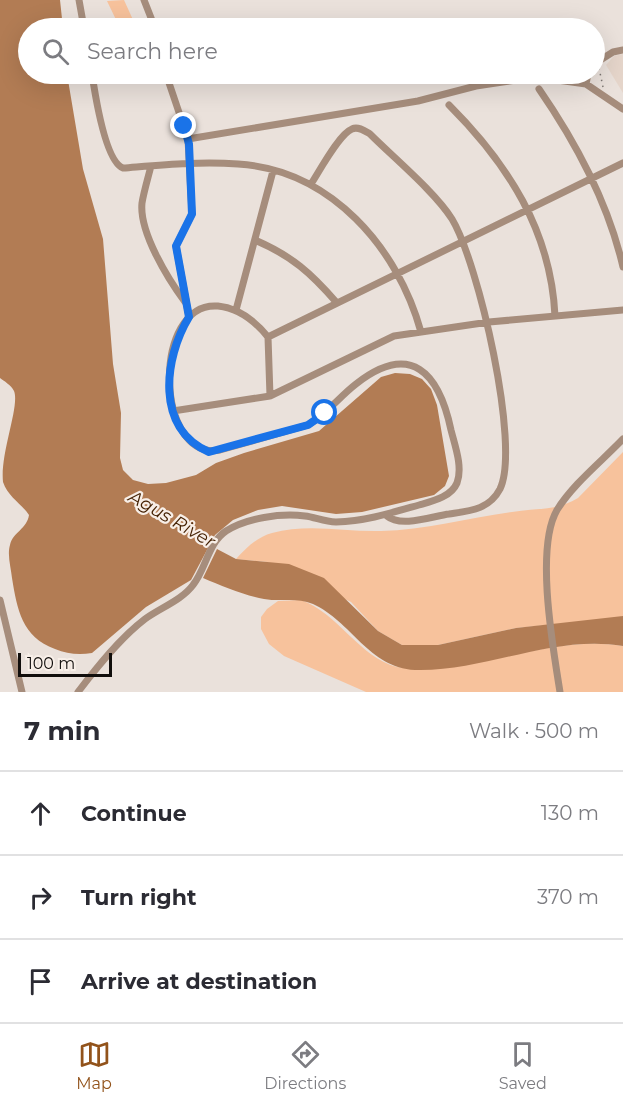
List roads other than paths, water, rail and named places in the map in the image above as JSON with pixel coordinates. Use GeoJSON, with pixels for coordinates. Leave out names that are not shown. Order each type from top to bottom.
{"type":"FeatureCollection","features":[{"type":"Feature","properties":{"kind":"street"},"geometry":{"type":"LineString","coordinates":[[79,0],[82,18]]}},
{"type":"Feature","properties":{"kind":"street"},"geometry":{"type":"LineString","coordinates":[[144,0],[151,18]]}},
{"type":"Feature","properties":{"kind":"street"},"geometry":{"type":"LineString","coordinates":[[605,58],[623,50]]}},
{"type":"Feature","properties":{"kind":"street"},"geometry":{"type":"LineString","coordinates":[[94,84],[114,162],[123,168],[240,164],[273,171],[311,184],[365,227],[397,272],[410,297],[421,332]]}},
{"type":"Feature","properties":{"kind":"street"},"geometry":{"type":"LineString","coordinates":[[169,84],[188,139],[192,214],[176,246],[189,317]]}},
{"type":"Feature","properties":{"kind":"street"},"geometry":{"type":"LineString","coordinates":[[188,139],[418,101],[488,84]]}},
{"type":"Feature","properties":{"kind":"street"},"geometry":{"type":"LineString","coordinates":[[586,84],[608,96],[623,108]]}},
{"type":"Feature","properties":{"kind":"street"},"geometry":{"type":"LineString","coordinates":[[539,89],[592,177],[617,243],[623,267]]}},
{"type":"Feature","properties":{"kind":"street"},"geometry":{"type":"LineString","coordinates":[[449,105],[483,139],[526,209],[545,249],[554,286],[555,316]]}},
{"type":"Feature","properties":{"kind":"street"},"geometry":{"type":"LineString","coordinates":[[311,184],[344,135],[352,129],[359,128],[370,134],[453,220],[480,287],[489,322],[506,455],[500,489],[485,506],[473,510],[402,521],[387,516]]}},
{"type":"Feature","properties":{"kind":"street"},"geometry":{"type":"LineString","coordinates":[[268,337],[623,163]]}},
{"type":"Feature","properties":{"kind":"street"},"geometry":{"type":"LineString","coordinates":[[151,166],[142,204],[145,228],[174,286],[187,304]]}},
{"type":"Feature","properties":{"kind":"street"},"geometry":{"type":"LineString","coordinates":[[236,310],[273,171]]}},
{"type":"Feature","properties":{"kind":"street"},"geometry":{"type":"LineString","coordinates":[[255,240],[291,257],[316,279],[337,303]]}},
{"type":"Feature","properties":{"kind":"street"},"geometry":{"type":"LineString","coordinates":[[78,692],[144,620],[190,589],[198,578],[213,545],[227,530],[271,517],[306,516],[334,522],[387,516],[447,495],[456,484],[460,471],[443,400],[430,376],[417,367],[405,365],[389,367],[364,378],[318,419],[308,425],[214,451],[205,450],[189,439],[173,411],[169,388],[171,357],[179,333],[189,317],[210,306],[236,310],[252,320],[268,337],[270,396]]}},
{"type":"Feature","properties":{"kind":"street"},"geometry":{"type":"LineString","coordinates":[[173,411],[270,396],[386,339],[489,322],[623,310]]}},
{"type":"Feature","properties":{"kind":"street"},"geometry":{"type":"LineString","coordinates":[[560,692],[549,600],[547,539],[551,523],[565,499],[623,439]]}},
{"type":"Feature","properties":{"kind":"street"},"geometry":{"type":"LineString","coordinates":[[0,600],[22,692]]}},
{"type":"Feature","properties":{"kind":"water","name":"Agus River"},"geometry":{"type":"Polygon","coordinates":[[[0,0],[60,0],[62,18],[18,18],[18,84],[69,84],[83,169],[103,239],[113,364],[121,413],[120,458],[123,470],[133,480],[148,484],[166,483],[196,475],[216,463],[319,431],[381,377],[395,373],[410,374],[422,379],[431,389],[437,405],[449,476],[445,486],[434,495],[362,512],[336,514],[282,506],[258,510],[233,520],[215,535],[191,580],[146,607],[92,653],[64,652],[44,644],[35,637],[23,621],[19,611],[9,549],[14,537],[26,524],[29,515],[8,492],[3,482],[4,458],[15,398],[13,389],[0,378],[0,0]]]}},
{"type":"Feature","properties":{"kind":"water"},"geometry":{"type":"Polygon","coordinates":[[[217,549],[236,559],[289,564],[324,578],[378,631],[402,645],[438,645],[516,628],[623,616],[623,646],[571,645],[441,669],[415,670],[399,667],[373,653],[338,621],[313,604],[256,597],[203,578],[217,549]]]}}]}
